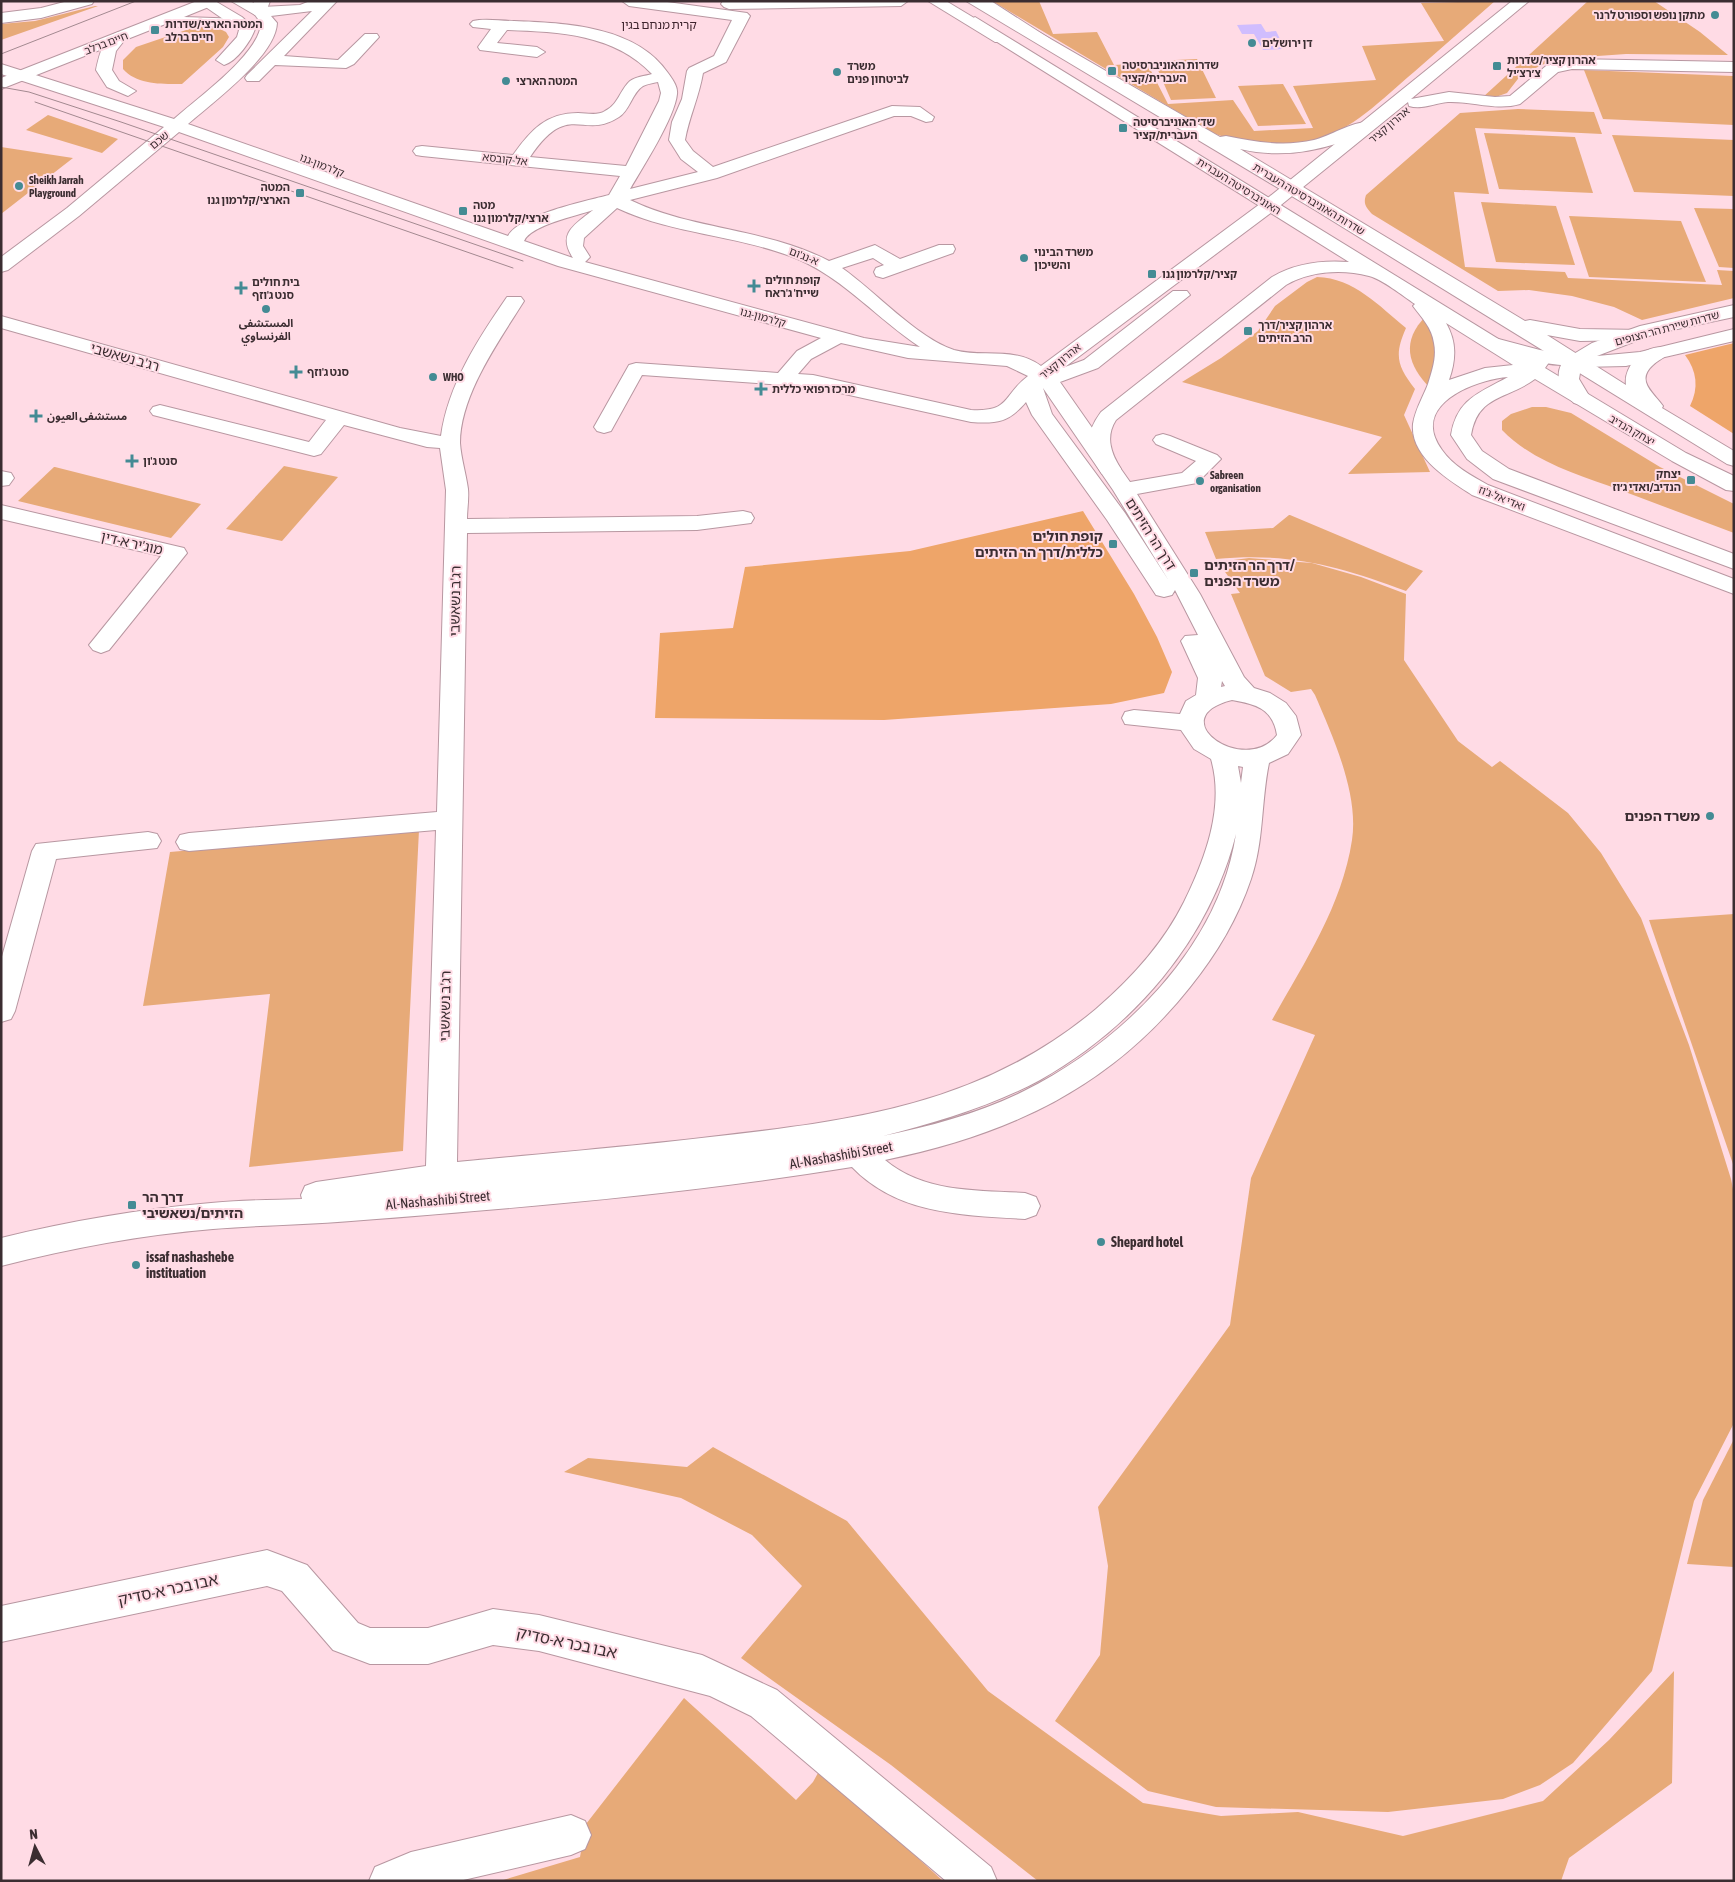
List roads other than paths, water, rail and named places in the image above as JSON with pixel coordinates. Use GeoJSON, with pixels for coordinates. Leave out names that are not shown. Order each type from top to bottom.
{"type":"FeatureCollection","features":[{"type":"Feature","properties":{"kind":"main road"},"geometry":{"type":"LineString","coordinates":[[1,18],[41,13],[87,1]]}},
{"type":"Feature","properties":{"kind":"main road","name":"חיים ברלב"},"geometry":{"type":"LineString","coordinates":[[1,84],[22,68],[176,1]]}},
{"type":"Feature","properties":{"kind":"main road"},"geometry":{"type":"LineString","coordinates":[[238,1],[261,7],[301,9],[328,1]]}},
{"type":"Feature","properties":{"kind":"main road"},"geometry":{"type":"LineString","coordinates":[[191,112],[218,102],[240,89],[328,1]]}},
{"type":"Feature","properties":{"kind":"main road"},"geometry":{"type":"LineString","coordinates":[[629,1],[712,14],[742,16],[720,59],[695,71],[690,99],[677,132],[677,140],[683,151],[711,174]]}},
{"type":"Feature","properties":{"kind":"main road"},"geometry":{"type":"LineString","coordinates":[[729,4],[818,4],[901,1]]}},
{"type":"Feature","properties":{"kind":"main road"},"geometry":{"type":"LineString","coordinates":[[935,1],[1001,39]]}},
{"type":"Feature","properties":{"kind":"main road","name":"האוניברסיטה העברית"},"geometry":{"type":"LineString","coordinates":[[945,1],[1001,39],[1491,343],[1538,364]]}},
{"type":"Feature","properties":{"kind":"main road"},"geometry":{"type":"LineString","coordinates":[[972,1],[1042,40]]}},
{"type":"Feature","properties":{"kind":"main road"},"geometry":{"type":"LineString","coordinates":[[980,1],[1042,40]]}},
{"type":"Feature","properties":{"kind":"main road","name":"אהרון קציר"},"geometry":{"type":"LineString","coordinates":[[1041,380],[1093,335],[1270,205],[1522,1]]}},
{"type":"Feature","properties":{"kind":"main road","name":"אהרון קציר"},"geometry":{"type":"LineString","coordinates":[[1220,265],[1286,215],[1415,103],[1452,77],[1540,1]]}},
{"type":"Feature","properties":{"kind":"main road"},"geometry":{"type":"LineString","coordinates":[[207,2],[243,24],[247,29],[244,38],[210,73]]}},
{"type":"Feature","properties":{"kind":"main road","name":"חיים ברלב"},"geometry":{"type":"LineString","coordinates":[[22,68],[44,67],[207,2]]}},
{"type":"Feature","properties":{"kind":"main road","name":"שכם"},"geometry":{"type":"LineString","coordinates":[[1,266],[54,226],[217,90],[257,49],[270,30],[261,7]]}},
{"type":"Feature","properties":{"kind":"main road"},"geometry":{"type":"LineString","coordinates":[[149,26],[193,21],[243,24]]}},
{"type":"Feature","properties":{"kind":"main road"},"geometry":{"type":"LineString","coordinates":[[478,24],[600,35],[624,44],[647,60],[662,76],[669,92],[668,101],[615,202],[575,238],[574,246],[581,257]]}},
{"type":"Feature","properties":{"kind":"main road"},"geometry":{"type":"LineString","coordinates":[[502,26],[486,48],[537,52]]}},
{"type":"Feature","properties":{"kind":"main road"},"geometry":{"type":"LineString","coordinates":[[95,82],[136,94],[113,84],[104,70],[108,50],[119,37]]}},
{"type":"Feature","properties":{"kind":"main road"},"geometry":{"type":"LineString","coordinates":[[257,49],[273,58],[332,66],[343,64],[350,59],[371,37]]}},
{"type":"Feature","properties":{"kind":"main road","name":"שדרות האוניברסיטה העברית"},"geometry":{"type":"LineString","coordinates":[[1042,40],[1530,332],[1572,368]]}},
{"type":"Feature","properties":{"kind":"main road"},"geometry":{"type":"LineString","coordinates":[[1,54],[22,68]]}},
{"type":"Feature","properties":{"kind":"main road"},"geometry":{"type":"LineString","coordinates":[[1415,103],[1441,98],[1475,99],[1495,102],[1514,101],[1552,69],[1572,64],[1734,67]]}},
{"type":"Feature","properties":{"kind":"main road"},"geometry":{"type":"LineString","coordinates":[[44,67],[78,77]]}},
{"type":"Feature","properties":{"kind":"main road"},"geometry":{"type":"LineString","coordinates":[[1,68],[22,68]]}},
{"type":"Feature","properties":{"kind":"main road","name":"קלרמון-גנו"},"geometry":{"type":"LineString","coordinates":[[22,68],[176,126],[581,257],[620,278]]}},
{"type":"Feature","properties":{"kind":"main road"},"geometry":{"type":"LineString","coordinates":[[518,161],[545,126],[566,118],[596,119],[609,116],[619,109],[637,83],[662,76]]}},
{"type":"Feature","properties":{"kind":"main road"},"geometry":{"type":"LineString","coordinates":[[1452,77],[1475,99]]}},
{"type":"Feature","properties":{"kind":"main road","name":"קלרמון-גנו"},"geometry":{"type":"LineString","coordinates":[[173,106],[365,181],[523,238],[565,262],[838,337],[1041,380]]}},
{"type":"Feature","properties":{"kind":"main road","name":"שכם"},"geometry":{"type":"LineString","coordinates":[[141,133],[173,106]]}},
{"type":"Feature","properties":{"kind":"main road"},"geometry":{"type":"LineString","coordinates":[[523,238],[544,220],[575,210],[669,189],[892,111],[914,111],[926,117]]}},
{"type":"Feature","properties":{"kind":"main road"},"geometry":{"type":"LineString","coordinates":[[1195,132],[1251,147],[1286,150],[1325,144],[1366,126]]}},
{"type":"Feature","properties":{"kind":"main road","name":"אל-קובסא"},"geometry":{"type":"LineString","coordinates":[[422,151],[630,172]]}},
{"type":"Feature","properties":{"kind":"main road"},"geometry":{"type":"LineString","coordinates":[[575,210],[588,168]]}},
{"type":"Feature","properties":{"kind":"main road"},"geometry":{"type":"LineString","coordinates":[[581,188],[605,190],[615,202]]}},
{"type":"Feature","properties":{"kind":"main road"},"geometry":{"type":"LineString","coordinates":[[523,238],[615,202]]}},
{"type":"Feature","properties":{"kind":"main road","name":"א-נג'ום"},"geometry":{"type":"LineString","coordinates":[[615,202],[654,215],[780,247],[828,267],[922,339],[939,350],[958,357]]}},
{"type":"Feature","properties":{"kind":"main road"},"geometry":{"type":"LineString","coordinates":[[879,274],[946,249]]}},
{"type":"Feature","properties":{"kind":"main road"},"geometry":{"type":"LineString","coordinates":[[828,267],[875,251],[899,267]]}},
{"type":"Feature","properties":{"kind":"main road"},"geometry":{"type":"LineString","coordinates":[[1110,469],[1098,443],[1100,431],[1108,416],[1279,281],[1300,269],[1313,267],[1375,271]]}},
{"type":"Feature","properties":{"kind":"main road","name":"אהרון קציר"},"geometry":{"type":"LineString","coordinates":[[1041,380],[1091,364],[1196,283]]}},
{"type":"Feature","properties":{"kind":"main road","name":"ואדי אל-ג'וז"},"geometry":{"type":"LineString","coordinates":[[1407,291],[1432,315],[1440,328],[1445,344],[1446,364],[1424,418],[1424,433],[1429,446],[1441,462],[1461,479],[1506,500],[1734,587]]}},
{"type":"Feature","properties":{"kind":"main road"},"geometry":{"type":"LineString","coordinates":[[450,443],[452,421],[458,400],[486,346],[514,301]]}},
{"type":"Feature","properties":{"kind":"main road","name":"שדרות שיירת הר הצופים"},"geometry":{"type":"LineString","coordinates":[[1572,368],[1602,346],[1635,334],[1734,311]]}},
{"type":"Feature","properties":{"kind":"main road"},"geometry":{"type":"LineString","coordinates":[[1496,312],[1533,327],[1561,333],[1595,336],[1635,334]]}},
{"type":"Feature","properties":{"kind":"main road","name":"רג'ב נשאשבי"},"geometry":{"type":"LineString","coordinates":[[1,322],[339,418],[427,441],[450,443],[457,490],[441,1178]]}},
{"type":"Feature","properties":{"kind":"main road"},"geometry":{"type":"LineString","coordinates":[[1530,332],[1539,345],[1538,364]]}},
{"type":"Feature","properties":{"kind":"main road"},"geometry":{"type":"LineString","coordinates":[[1004,359],[1030,358],[1052,353],[1081,342],[1093,335]]}},
{"type":"Feature","properties":{"kind":"main road","name":"שדרות שיירת הר הצופים"},"geometry":{"type":"LineString","coordinates":[[1572,368],[1626,360],[1734,335]]}},
{"type":"Feature","properties":{"kind":"main road"},"geometry":{"type":"LineString","coordinates":[[784,378],[804,355],[838,337]]}},
{"type":"Feature","properties":{"kind":"main road","name":"קלרמון-גנו"},"geometry":{"type":"LineString","coordinates":[[908,352],[1004,359],[1023,364],[1041,380]]}},
{"type":"Feature","properties":{"kind":"main road"},"geometry":{"type":"LineString","coordinates":[[1658,352],[1646,359],[1636,369],[1635,378],[1640,393],[1647,401],[1705,444]]}},
{"type":"Feature","properties":{"kind":"main road"},"geometry":{"type":"LineString","coordinates":[[1430,405],[1446,389],[1475,376],[1538,364],[1572,368],[1570,384],[1581,400]]}},
{"type":"Feature","properties":{"kind":"main road","name":"ואדי אל-ג'וז"},"geometry":{"type":"LineString","coordinates":[[1538,364],[1484,397],[1465,415],[1461,435],[1474,455],[1501,474],[1734,562]]}},
{"type":"Feature","properties":{"kind":"main road","name":"יצחק הנדיב"},"geometry":{"type":"LineString","coordinates":[[1538,364],[1581,400],[1671,453],[1734,485]]}},
{"type":"Feature","properties":{"kind":"main road","name":"יצחק הנדיב"},"geometry":{"type":"LineString","coordinates":[[1572,368],[1615,387],[1705,444],[1734,460]]}},
{"type":"Feature","properties":{"kind":"main road"},"geometry":{"type":"LineString","coordinates":[[604,426],[636,369],[813,381],[960,414],[985,417],[999,415],[1008,410],[1041,380]]}},
{"type":"Feature","properties":{"kind":"main road","name":"דרך הר הזיתים"},"geometry":{"type":"LineString","coordinates":[[1041,380],[1124,490],[1189,594],[1234,681],[1245,694]]}},
{"type":"Feature","properties":{"kind":"main road","name":"דרך הר הזיתים"},"geometry":{"type":"LineString","coordinates":[[1041,380],[1036,400],[1042,415],[1126,532],[1186,627],[1210,678],[1208,697]]}},
{"type":"Feature","properties":{"kind":"main road"},"geometry":{"type":"LineString","coordinates":[[160,411],[314,450],[339,418]]}},
{"type":"Feature","properties":{"kind":"main road"},"geometry":{"type":"LineString","coordinates":[[1124,490],[1189,478],[1210,459],[1163,440]]}},
{"type":"Feature","properties":{"kind":"main road","name":"מוג'יר א-דין"},"geometry":{"type":"LineString","coordinates":[[1,512],[176,553],[101,645]]}},
{"type":"Feature","properties":{"kind":"main road"},"geometry":{"type":"LineString","coordinates":[[456,526],[697,523],[743,518]]}},
{"type":"Feature","properties":{"kind":"main road"},"geometry":{"type":"LineString","coordinates":[[1232,692],[1245,694],[1258,696],[1279,709],[1289,726],[1289,735],[1285,744],[1278,750],[1258,758],[1246,759],[1222,755],[1199,742],[1193,733],[1190,723],[1192,712],[1198,704],[1208,697],[1232,692]]}},
{"type":"Feature","properties":{"kind":"main road"},"geometry":{"type":"LineString","coordinates":[[1134,718],[1190,723]]}},
{"type":"Feature","properties":{"kind":"main road","name":"Al-Nashashibi Street"},"geometry":{"type":"LineString","coordinates":[[1,1252],[56,1238],[212,1216],[362,1187],[572,1166],[759,1144],[865,1128],[958,1105],[1034,1070],[1059,1055],[1102,1023],[1150,976],[1184,927],[1210,874],[1221,840],[1229,784],[1222,755]]}},
{"type":"Feature","properties":{"kind":"main road","name":"Al-Nashashibi Street"},"geometry":{"type":"LineString","coordinates":[[212,1216],[403,1204],[663,1180],[791,1164],[912,1142],[988,1119],[1073,1078],[1106,1054],[1146,1018],[1188,970],[1214,930],[1231,896],[1243,864],[1258,758]]}},
{"type":"Feature","properties":{"kind":"main road"},"geometry":{"type":"LineString","coordinates":[[189,842],[449,820]]}},
{"type":"Feature","properties":{"kind":"main road"},"geometry":{"type":"LineString","coordinates":[[1,1011],[45,851],[148,841]]}},
{"type":"Feature","properties":{"kind":"main road"},"geometry":{"type":"LineString","coordinates":[[858,1153],[882,1178],[899,1188],[927,1198],[1025,1206]]}},
{"type":"Feature","properties":{"kind":"main road"},"geometry":{"type":"LineString","coordinates":[[403,1204],[426,1192],[441,1178]]}},
{"type":"Feature","properties":{"kind":"main road","name":"אבו בכר א-סדיק"},"geometry":{"type":"LineString","coordinates":[[1,1624],[267,1568],[294,1577],[346,1636],[370,1646],[428,1646],[493,1627],[539,1633],[702,1674],[764,1703],[977,1881]]}},
{"type":"Feature","properties":{"kind":"main road"},"geometry":{"type":"LineString","coordinates":[[389,1881],[410,1872],[571,1835]]}},
{"type":"Feature","properties":{"kind":"tram line"},"geometry":{"type":"LineString","coordinates":[[1,54],[136,1]]}},
{"type":"Feature","properties":{"kind":"tram line"},"geometry":{"type":"LineString","coordinates":[[1,87],[29,92],[121,122],[523,261]]}},
{"type":"Feature","properties":{"kind":"tram line"},"geometry":{"type":"LineString","coordinates":[[35,102],[513,268]]}},
{"type":"Feature","properties":{"kind":"place","name":"מתקן נופש וספורט לרנר"},"geometry":{"type":"Point","coordinates":[1715,15]}},
{"type":"Feature","properties":{"kind":"place","name":"המטה הארצי/שדרות חיים ברלב"},"geometry":{"type":"Point","coordinates":[155,30]}},
{"type":"Feature","properties":{"kind":"place","name":"דן ירושלים"},"geometry":{"type":"Point","coordinates":[1252,43]}},
{"type":"Feature","properties":{"kind":"place","name":"אהרון קציר/שדרות צ׳רצ׳יל"},"geometry":{"type":"Point","coordinates":[1497,66]}},
{"type":"Feature","properties":{"kind":"place","name":"שדרות האוניברסיטה העברית/קציר"},"geometry":{"type":"Point","coordinates":[1112,71]}},
{"type":"Feature","properties":{"kind":"place","name":"משרד לביטחון פנים"},"geometry":{"type":"Point","coordinates":[837,72]}},
{"type":"Feature","properties":{"kind":"place","name":"המטה הארצי"},"geometry":{"type":"Point","coordinates":[506,81]}},
{"type":"Feature","properties":{"kind":"place","name":"שד׳ האוניברסיטה העברית/קציר"},"geometry":{"type":"Point","coordinates":[1123,128]}},
{"type":"Feature","properties":{"kind":"place","name":"Sheikh Jarrah Playground"},"geometry":{"type":"Point","coordinates":[19,186]}},
{"type":"Feature","properties":{"kind":"place","name":"המטה הארצי/קלרמון גנו"},"geometry":{"type":"Point","coordinates":[300,193]}},
{"type":"Feature","properties":{"kind":"place","name":"מטה ארצי/קלרמון גנו"},"geometry":{"type":"Point","coordinates":[463,211]}},
{"type":"Feature","properties":{"kind":"place","name":"משרד הבינוי והשיכון"},"geometry":{"type":"Point","coordinates":[1024,258]}},
{"type":"Feature","properties":{"kind":"place","name":"קציר/קלרמון גנו"},"geometry":{"type":"Point","coordinates":[1152,274]}},
{"type":"Feature","properties":{"kind":"place","name":"קופת חולים שייח' ג'ראח"},"geometry":{"type":"Point","coordinates":[754,286]}},
{"type":"Feature","properties":{"kind":"place","name":"בית חולים סנט ג'וזף"},"geometry":{"type":"Point","coordinates":[241,288]}},
{"type":"Feature","properties":{"kind":"place","name":"المستشفى الفرنساوي"},"geometry":{"type":"Point","coordinates":[266,309]}},
{"type":"Feature","properties":{"kind":"place","name":"ארהון קציר/דרך הרב הזיתים"},"geometry":{"type":"Point","coordinates":[1248,331]}},
{"type":"Feature","properties":{"kind":"place","name":"סנט ג'וזף"},"geometry":{"type":"Point","coordinates":[296,372]}},
{"type":"Feature","properties":{"kind":"place","name":"WHO"},"geometry":{"type":"Point","coordinates":[433,377]}},
{"type":"Feature","properties":{"kind":"place","name":"מרכז רפואי כללית"},"geometry":{"type":"Point","coordinates":[761,389]}},
{"type":"Feature","properties":{"kind":"place","name":"مستشفى العيون"},"geometry":{"type":"Point","coordinates":[36,416]}},
{"type":"Feature","properties":{"kind":"place","name":"סנט ג'ון"},"geometry":{"type":"Point","coordinates":[132,461]}},
{"type":"Feature","properties":{"kind":"place","name":"יצחק הנדיב/ואדי ג׳וז"},"geometry":{"type":"Point","coordinates":[1691,480]}},
{"type":"Feature","properties":{"kind":"place","name":"Sabreen organisation"},"geometry":{"type":"Point","coordinates":[1200,481]}},
{"type":"Feature","properties":{"kind":"place","name":"קופת חולים כללית/דרך הר הזיתים"},"geometry":{"type":"Point","coordinates":[1113,544]}},
{"type":"Feature","properties":{"kind":"place","name":"דרך הר הזיתים/ משרד הפנים"},"geometry":{"type":"Point","coordinates":[1194,573]}},
{"type":"Feature","properties":{"kind":"place","name":"משרד הפנים"},"geometry":{"type":"Point","coordinates":[1710,816]}},
{"type":"Feature","properties":{"kind":"place","name":"דרך הר הזיתים/נשאשיבי"},"geometry":{"type":"Point","coordinates":[132,1205]}},
{"type":"Feature","properties":{"kind":"place","name":"Shepard hotel"},"geometry":{"type":"Point","coordinates":[1101,1242]}},
{"type":"Feature","properties":{"kind":"place","name":"issaf nashashebe instituation"},"geometry":{"type":"Point","coordinates":[136,1265]}},
{"type":"Feature","properties":{"kind":"district","name":"קרית מנחם בגין"},"geometry":{"type":"Point","coordinates":[659,25]}}]}
